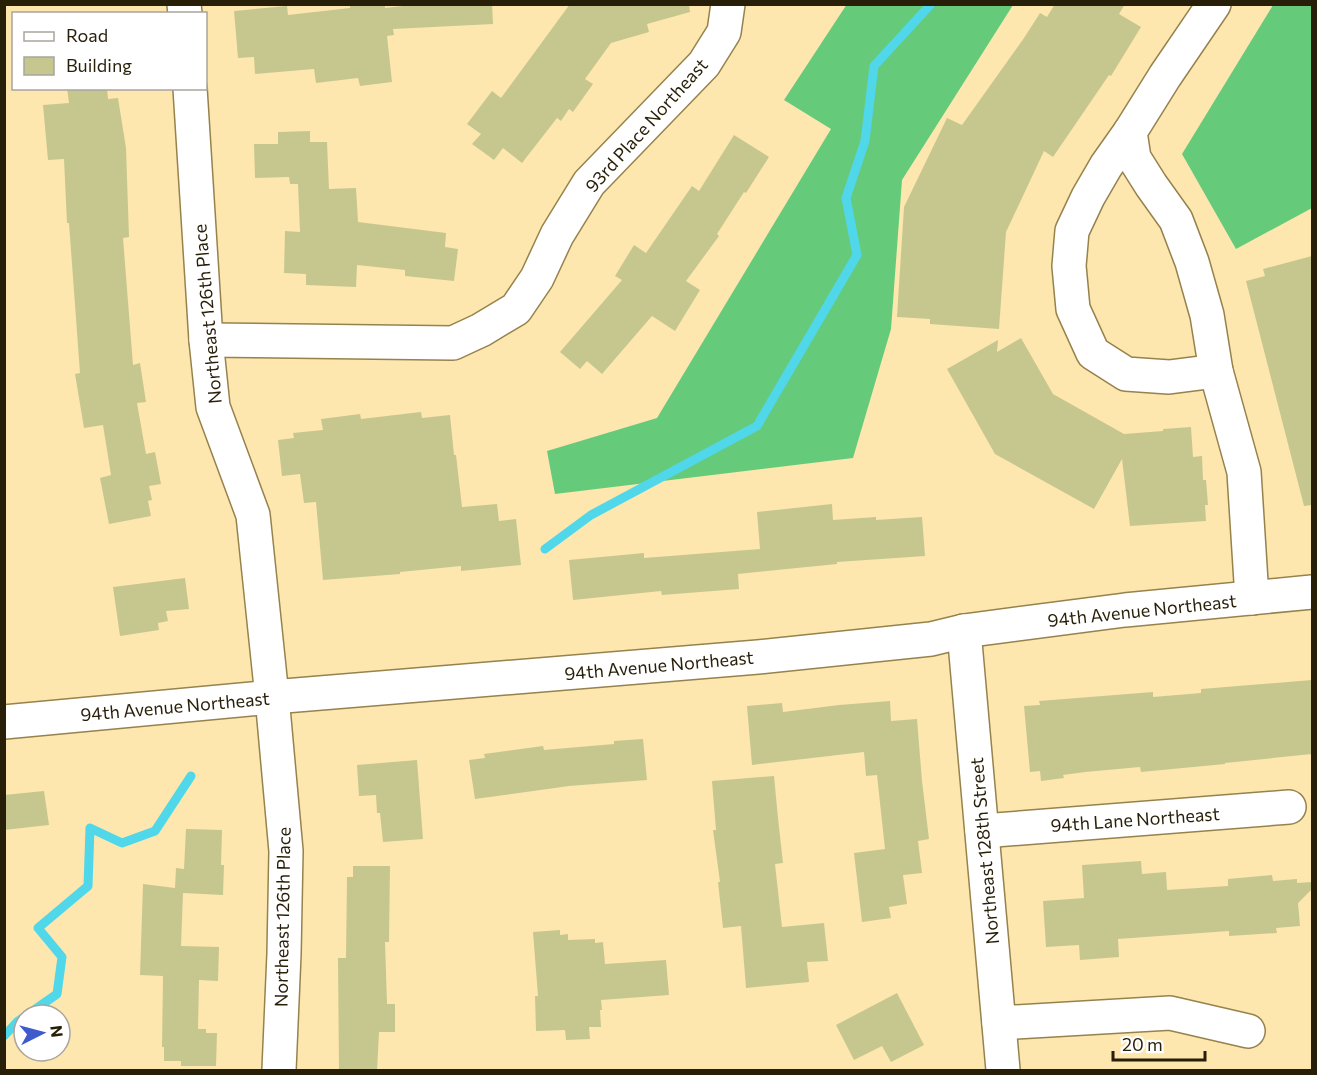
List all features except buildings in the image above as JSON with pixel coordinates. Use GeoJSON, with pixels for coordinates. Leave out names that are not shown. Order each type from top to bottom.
{"type":"FeatureCollection","features":[{"type":"Feature","properties":{"kind":"street","name":"93rd Place Northeast"},"geometry":{"type":"LineString","coordinates":[[206,340],[453,343],[481,330],[516,309],[537,278],[557,235],[589,183],[704,64],[724,32],[728,4]]}},
{"type":"Feature","properties":{"kind":"street"},"geometry":{"type":"LineString","coordinates":[[1214,4],[1088,197],[1072,231],[1069,266],[1073,309],[1093,353],[1126,374],[1169,377],[1216,371]]}},
{"type":"Feature","properties":{"kind":"street","name":"Northeast 126th Place"},"geometry":{"type":"LineString","coordinates":[[190,90],[206,340],[213,407],[253,515],[286,851],[279,1071]]}},
{"type":"Feature","properties":{"kind":"street"},"geometry":{"type":"LineString","coordinates":[[1130,132],[1134,158],[1176,220],[1208,315],[1216,371],[1244,472],[1252,598]]}},
{"type":"Feature","properties":{"kind":"street","name":"94th Avenue Northeast"},"geometry":{"type":"LineString","coordinates":[[4,722],[272,697],[758,657],[931,639],[964,631],[1125,610],[1312,592]]}},
{"type":"Feature","properties":{"kind":"street","name":"Northeast 128th Street"},"geometry":{"type":"LineString","coordinates":[[964,631],[1003,1071]]}},
{"type":"Feature","properties":{"kind":"street","name":"94th Lane Northeast"},"geometry":{"type":"LineString","coordinates":[[982,831],[1289,807]]}},
{"type":"Feature","properties":{"kind":"street"},"geometry":{"type":"LineString","coordinates":[[999,1023],[1170,1013],[1248,1031]]}},
{"type":"Feature","properties":{"kind":"green space"},"geometry":{"type":"Polygon","coordinates":[[[847,4],[1013,5],[902,180],[891,329],[853,458],[555,494],[547,451],[657,418],[831,129],[784,100],[847,4]]]}},
{"type":"Feature","properties":{"kind":"green space"},"geometry":{"type":"Polygon","coordinates":[[[1273,5],[1312,5],[1312,208],[1236,249],[1182,154],[1273,5]]]}},
{"type":"Feature","properties":{"kind":"waterway"},"geometry":{"type":"LineString","coordinates":[[545,549],[591,515],[757,426],[857,255],[846,198],[865,141],[874,66],[931,4]]}},
{"type":"Feature","properties":{"kind":"waterway"},"geometry":{"type":"LineString","coordinates":[[44,1003],[57,994],[62,957],[38,928],[88,886],[90,828],[122,843],[155,831],[191,776]]}},
{"type":"Feature","properties":{"kind":"waterway"},"geometry":{"type":"LineString","coordinates":[[4,1036],[12,1027]]}}]}
